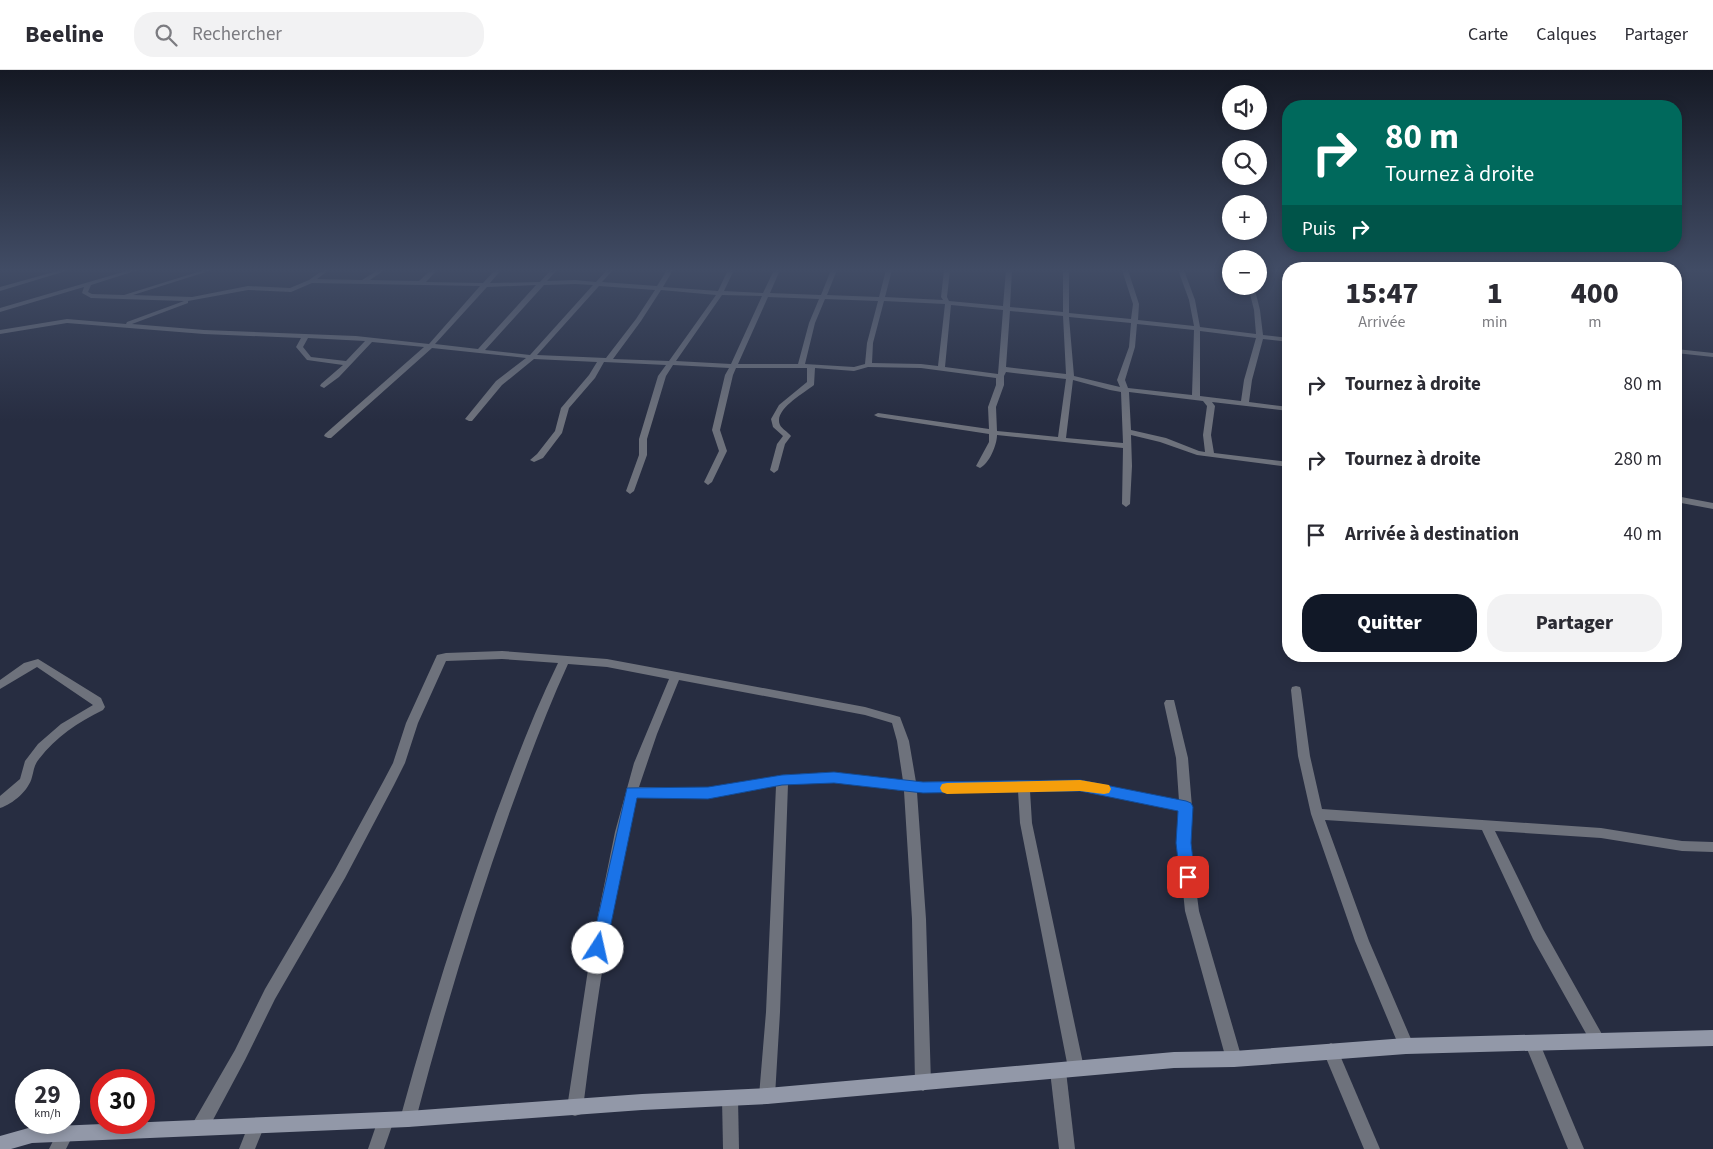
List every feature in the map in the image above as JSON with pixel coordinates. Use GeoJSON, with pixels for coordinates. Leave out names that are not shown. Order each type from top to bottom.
{"type":"FeatureCollection","features":[{"type":"Feature","properties":{"kind":"street"},"geometry":{"type":"LineString","coordinates":[[328,436],[431,345],[452,320]]}},
{"type":"Feature","properties":{"kind":"street"},"geometry":{"type":"LineString","coordinates":[[480,351],[509,320]]}},
{"type":"Feature","properties":{"kind":"street"},"geometry":{"type":"LineString","coordinates":[[469,419],[499,383],[532,357],[565,320]]}},
{"type":"Feature","properties":{"kind":"street"},"geometry":{"type":"LineString","coordinates":[[534,460],[559,431],[565,408],[639,320]]}},
{"type":"Feature","properties":{"kind":"street"},"geometry":{"type":"LineString","coordinates":[[630,490],[643,455],[644,439],[659,385],[672,362],[701,320]]}},
{"type":"Feature","properties":{"kind":"street"},"geometry":{"type":"LineString","coordinates":[[708,482],[723,451],[716,430],[732,366],[753,320]]}},
{"type":"Feature","properties":{"kind":"street"},"geometry":{"type":"LineString","coordinates":[[801,366],[813,320]]}},
{"type":"Feature","properties":{"kind":"street"},"geometry":{"type":"LineString","coordinates":[[868,365],[870,343],[876,320]]}},
{"type":"Feature","properties":{"kind":"street"},"geometry":{"type":"LineString","coordinates":[[941,368],[947,320]]}},
{"type":"Feature","properties":{"kind":"street"},"geometry":{"type":"LineString","coordinates":[[980,466],[993,442],[992,407],[1000,385],[1005,320]]}},
{"type":"Feature","properties":{"kind":"street"},"geometry":{"type":"LineString","coordinates":[[1062,439],[1070,377],[1066,320]]}},
{"type":"Feature","properties":{"kind":"street"},"geometry":{"type":"LineString","coordinates":[[1128,320],[1282,339]]}},
{"type":"Feature","properties":{"kind":"street"},"geometry":{"type":"LineString","coordinates":[[1196,320],[1200,398]]}},
{"type":"Feature","properties":{"kind":"street"},"geometry":{"type":"LineString","coordinates":[[1241,402],[1260,341],[1258,320]]}},
{"type":"Feature","properties":{"kind":"street"},"geometry":{"type":"LineString","coordinates":[[0,332],[64,321],[204,332],[371,339],[532,357],[732,366],[811,366],[854,369],[868,365],[941,368],[1070,377],[1101,386],[1282,408]]}},
{"type":"Feature","properties":{"kind":"street"},"geometry":{"type":"LineString","coordinates":[[115,325],[137,321]]}},
{"type":"Feature","properties":{"kind":"street"},"geometry":{"type":"LineString","coordinates":[[130,326],[137,321]]}},
{"type":"Feature","properties":{"kind":"street"},"geometry":{"type":"LineString","coordinates":[[1126,504],[1128,446],[1125,389],[1121,380],[1132,346],[1135,321]]}},
{"type":"Feature","properties":{"kind":"street"},"geometry":{"type":"LineString","coordinates":[[306,336],[299,347],[309,359],[346,363]]}},
{"type":"Feature","properties":{"kind":"street"},"geometry":{"type":"LineString","coordinates":[[324,386],[341,372],[346,363],[371,339]]}},
{"type":"Feature","properties":{"kind":"street"},"geometry":{"type":"LineString","coordinates":[[1682,352],[1713,356]]}},
{"type":"Feature","properties":{"kind":"street"},"geometry":{"type":"LineString","coordinates":[[774,470],[781,444],[787,436],[778,428],[775,422],[776,416],[801,389],[811,383],[811,366]]}},
{"type":"Feature","properties":{"kind":"street"},"geometry":{"type":"LineString","coordinates":[[1200,398],[1212,406],[1241,402]]}},
{"type":"Feature","properties":{"kind":"street"},"geometry":{"type":"LineString","coordinates":[[1210,455],[1206,433],[1212,406]]}},
{"type":"Feature","properties":{"kind":"street"},"geometry":{"type":"LineString","coordinates":[[878,415],[993,432],[1128,446]]}},
{"type":"Feature","properties":{"kind":"street"},"geometry":{"type":"LineString","coordinates":[[1126,431],[1210,455],[1282,464]]}},
{"type":"Feature","properties":{"kind":"street"},"geometry":{"type":"LineString","coordinates":[[1682,500],[1713,506]]}},
{"type":"Feature","properties":{"kind":"street"},"geometry":{"type":"LineString","coordinates":[[200,1126],[240,1056],[270,994],[340,874],[400,763],[412,723],[441,658],[502,655],[607,663],[823,705],[865,711],[896,720],[910,787],[922,974],[923,1083]]}},
{"type":"Feature","properties":{"kind":"street"},"geometry":{"type":"LineString","coordinates":[[408,1119],[439,1000],[474,891],[540,710],[565,660]]}},
{"type":"Feature","properties":{"kind":"street"},"geometry":{"type":"LineString","coordinates":[[0,685],[28,666],[38,663],[97,701],[99,707],[54,736],[35,754],[26,767],[26,778],[20,787],[0,802]]}},
{"type":"Feature","properties":{"kind":"street"},"geometry":{"type":"LineString","coordinates":[[575,1108],[601,930],[632,792],[659,714],[676,676]]}},
{"type":"Feature","properties":{"kind":"street"},"geometry":{"type":"LineString","coordinates":[[1296,690],[1304,756],[1317,814],[1362,940],[1406,1046]]}},
{"type":"Feature","properties":{"kind":"street"},"geometry":{"type":"LineString","coordinates":[[1170,703],[1182,758],[1186,807],[1184,843],[1192,911],[1234,1059]]}},
{"type":"Feature","properties":{"kind":"street"},"geometry":{"type":"LineString","coordinates":[[632,792],[708,793],[782,780],[851,778],[910,787],[1080,785],[1186,807]]}},
{"type":"Feature","properties":{"kind":"street"},"geometry":{"type":"LineString","coordinates":[[767,1096],[773,1012],[782,780]]}},
{"type":"Feature","properties":{"kind":"street"},"geometry":{"type":"LineString","coordinates":[[1024,787],[1026,823],[1076,1068]]}},
{"type":"Feature","properties":{"kind":"street"},"geometry":{"type":"LineString","coordinates":[[1317,814],[1601,833],[1682,846],[1713,847]]}},
{"type":"Feature","properties":{"kind":"street"},"geometry":{"type":"LineString","coordinates":[[1486,825],[1538,934],[1598,1041]]}},
{"type":"Feature","properties":{"kind":"street"},"geometry":{"type":"LineString","coordinates":[[80,1133],[127,1132],[200,1126],[256,1127],[408,1119],[767,1096],[1174,1060],[1234,1059],[1406,1046],[1713,1038]]}},
{"type":"Feature","properties":{"kind":"street"},"geometry":{"type":"LineString","coordinates":[[1532,1044],[1576,1149]]}},
{"type":"Feature","properties":{"kind":"street"},"geometry":{"type":"LineString","coordinates":[[1331,1051],[1372,1149]]}},
{"type":"Feature","properties":{"kind":"street"},"geometry":{"type":"LineString","coordinates":[[1058,1071],[1067,1149]]}},
{"type":"Feature","properties":{"kind":"street"},"geometry":{"type":"LineString","coordinates":[[730,1098],[731,1149]]}},
{"type":"Feature","properties":{"kind":"street"},"geometry":{"type":"LineString","coordinates":[[376,1149],[386,1120]]}},
{"type":"Feature","properties":{"kind":"street"},"geometry":{"type":"LineString","coordinates":[[247,1149],[256,1127]]}},
{"type":"Feature","properties":{"kind":"street"},"geometry":{"type":"LineString","coordinates":[[0,1144],[32,1135],[49,1134]]}},
{"type":"Feature","properties":{"kind":"street"},"geometry":{"type":"LineString","coordinates":[[57,1149],[65,1134]]}},
{"type":"Feature","properties":{"kind":"slow traffic"},"geometry":{"type":"LineString","coordinates":[[947,788],[1080,785],[1104,789]]}},
{"type":"Feature","properties":{"kind":"route"},"geometry":{"type":"LineString","coordinates":[[598,948],[632,792],[708,793],[782,780],[834,777],[923,788],[970,789],[1080,785],[1141,796],[1186,807],[1184,843],[1188,877]]}}]}
